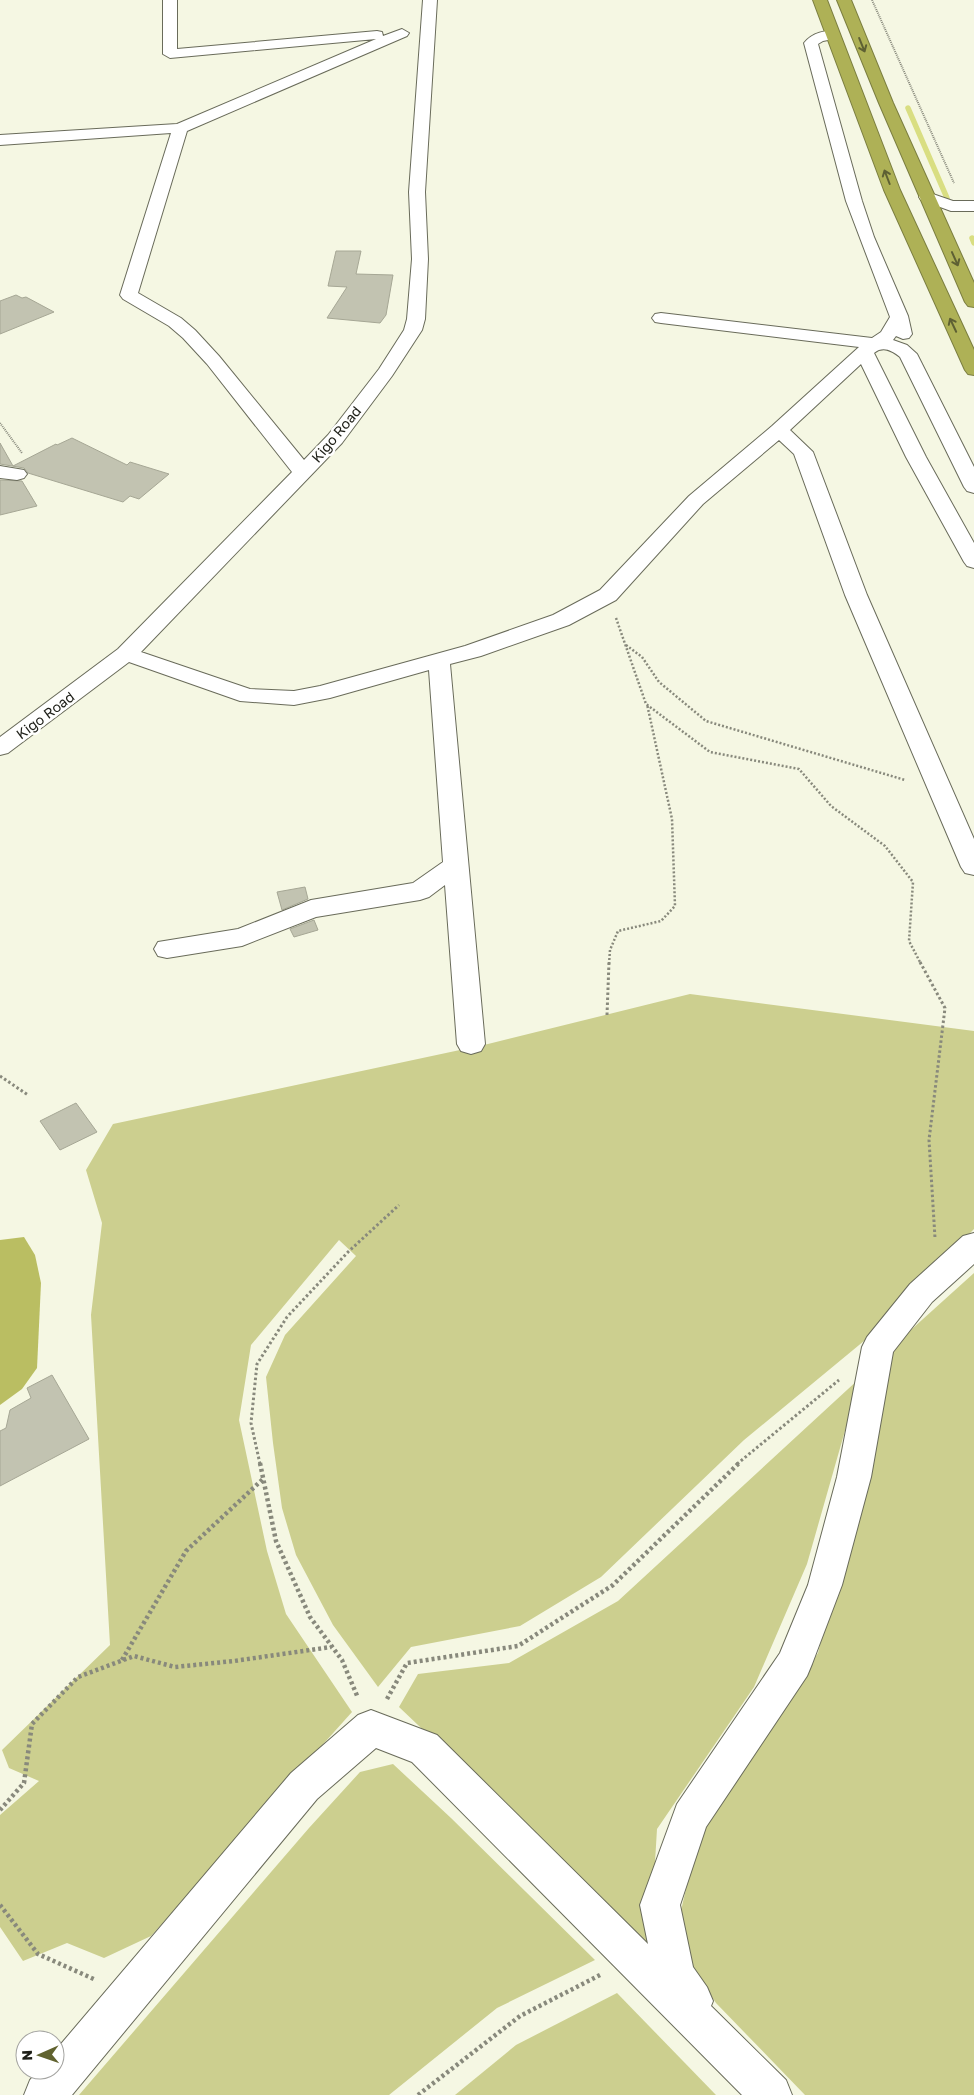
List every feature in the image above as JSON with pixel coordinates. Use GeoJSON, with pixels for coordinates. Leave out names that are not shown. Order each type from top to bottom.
{"type":"FeatureCollection","features":[{"type":"Feature","properties":{"kind":"highway"},"geometry":{"type":"LineString","coordinates":[[820,0],[892,190],[974,370]]}},
{"type":"Feature","properties":{"kind":"highway"},"geometry":{"type":"LineString","coordinates":[[844,0],[886,103],[974,302]]}},
{"type":"Feature","properties":{"kind":"street"},"geometry":{"type":"LineString","coordinates":[[170,0],[170,54],[428,31]]}},
{"type":"Feature","properties":{"kind":"street","name":"Kigo Road"},"geometry":{"type":"LineString","coordinates":[[0,748],[126,654],[335,439],[386,372],[413,330],[416,318],[420,259],[416,192],[430,0]]}},
{"type":"Feature","properties":{"kind":"street"},"geometry":{"type":"LineString","coordinates":[[0,140],[180,128],[402,33]]}},
{"type":"Feature","properties":{"kind":"street"},"geometry":{"type":"LineString","coordinates":[[833,36],[819,37],[811,43],[837,142],[862,225],[899,316],[908,354],[974,487]]}},
{"type":"Feature","properties":{"kind":"street"},"geometry":{"type":"LineString","coordinates":[[180,128],[129,295],[175,322],[189,334],[213,360],[303,472]]}},
{"type":"Feature","properties":{"kind":"street"},"geometry":{"type":"LineString","coordinates":[[927,197],[940,203],[971,207]]}},
{"type":"Feature","properties":{"kind":"street"},"geometry":{"type":"LineString","coordinates":[[941,228],[971,207]]}},
{"type":"Feature","properties":{"kind":"street"},"geometry":{"type":"LineString","coordinates":[[126,654],[248,696],[294,698],[322,693],[481,648],[561,620],[608,595],[696,500],[779,430],[870,348],[888,335],[899,316]]}},
{"type":"Feature","properties":{"kind":"street"},"geometry":{"type":"LineString","coordinates":[[661,318],[870,348],[888,343],[908,354]]}},
{"type":"Feature","properties":{"kind":"street"},"geometry":{"type":"LineString","coordinates":[[870,348],[916,457],[974,562]]}},
{"type":"Feature","properties":{"kind":"street"},"geometry":{"type":"LineString","coordinates":[[779,430],[802,452],[856,595],[974,867]]}},
{"type":"Feature","properties":{"kind":"street"},"geometry":{"type":"LineString","coordinates":[[439,660],[471,1044]]}},
{"type":"Feature","properties":{"kind":"street"},"geometry":{"type":"LineString","coordinates":[[167,949],[242,937],[311,909],[420,891],[457,864]]}},
{"type":"Feature","properties":{"kind":"street"},"geometry":{"type":"LineString","coordinates":[[734,2057],[675,1976],[660,1905],[690,1817],[794,1664],[801,1647],[825,1585],[854,1477],[878,1347],[921,1292],[938,1279],[974,1245]]}},
{"type":"Feature","properties":{"kind":"street"},"geometry":{"type":"LineString","coordinates":[[45,2095],[304,1786],[371,1728],[424,1748],[771,2095]]}},
{"type":"Feature","properties":{"kind":"path"},"geometry":{"type":"LineString","coordinates":[[872,0],[905,76],[971,207]]}},
{"type":"Feature","properties":{"kind":"path"},"geometry":{"type":"LineString","coordinates":[[0,423],[14,468]]}},
{"type":"Feature","properties":{"kind":"path"},"geometry":{"type":"LineString","coordinates":[[608,595],[646,704],[672,819],[675,906],[661,921],[618,931],[610,950],[608,1015]]}},
{"type":"Feature","properties":{"kind":"path"},"geometry":{"type":"LineString","coordinates":[[626,645],[642,657],[659,682],[706,721],[878,771],[940,792]]}},
{"type":"Feature","properties":{"kind":"path"},"geometry":{"type":"LineString","coordinates":[[646,704],[710,752],[799,769],[831,806],[884,846],[913,882],[910,941],[945,1008],[928,1140],[938,1279]]}},
{"type":"Feature","properties":{"kind":"path"},"geometry":{"type":"LineString","coordinates":[[0,1076],[28,1095]]}},
{"type":"Feature","properties":{"kind":"path"},"geometry":{"type":"LineString","coordinates":[[371,1728],[342,1660],[310,1617],[276,1541],[251,1423],[257,1364],[287,1317],[348,1252],[399,1206]]}},
{"type":"Feature","properties":{"kind":"path"},"geometry":{"type":"LineString","coordinates":[[371,1728],[407,1663],[518,1646],[613,1585],[742,1460],[878,1347]]}},
{"type":"Feature","properties":{"kind":"path"},"geometry":{"type":"LineString","coordinates":[[122,1660],[186,1551],[263,1479]]}},
{"type":"Feature","properties":{"kind":"path"},"geometry":{"type":"LineString","coordinates":[[0,1810],[24,1783],[32,1724],[78,1676],[134,1656],[175,1667],[234,1661],[332,1647]]}},
{"type":"Feature","properties":{"kind":"path"},"geometry":{"type":"LineString","coordinates":[[0,1905],[38,1954],[95,1980],[104,1977]]}},
{"type":"Feature","properties":{"kind":"path"},"geometry":{"type":"LineString","coordinates":[[418,2095],[520,2016],[634,1958]]}},
{"type":"Feature","properties":{"kind":"green space"},"geometry":{"type":"Polygon","coordinates":[[[690,994],[974,1031],[974,1229],[870,1336],[744,1440],[601,1577],[520,1626],[411,1647],[378,1687],[333,1625],[296,1555],[282,1508],[266,1377],[285,1335],[356,1256],[339,1240],[251,1345],[239,1420],[267,1551],[286,1614],[352,1712],[151,1936],[104,1958],[67,1943],[23,1961],[0,1927],[0,1815],[39,1781],[9,1768],[2,1750],[110,1645],[91,1315],[102,1223],[86,1170],[113,1124],[488,1044],[690,994]]]}},
{"type":"Feature","properties":{"kind":"green space"},"geometry":{"type":"Polygon","coordinates":[[[24,1237],[35,1255],[41,1283],[37,1368],[22,1389],[0,1405],[0,1240],[24,1237]]]}},
{"type":"Feature","properties":{"kind":"green space"},"geometry":{"type":"Polygon","coordinates":[[[974,1273],[974,2095],[805,2095],[716,2003],[687,1960],[679,1919],[701,1825],[818,1653],[889,1375],[892,1347],[974,1273]]]}},
{"type":"Feature","properties":{"kind":"green space"},"geometry":{"type":"Polygon","coordinates":[[[860,1378],[807,1564],[754,1687],[657,1829],[650,1945],[399,1707],[418,1674],[509,1663],[618,1601],[860,1378]]]}},
{"type":"Feature","properties":{"kind":"green space"},"geometry":{"type":"Polygon","coordinates":[[[393,1764],[451,1818],[595,1960],[497,2008],[389,2095],[79,2095],[309,1828],[360,1772],[393,1764]]]}},
{"type":"Feature","properties":{"kind":"green space"},"geometry":{"type":"Polygon","coordinates":[[[617,1993],[716,2095],[455,2095],[516,2045],[617,1993]]]}},
{"type":"Feature","properties":{"kind":"building"},"geometry":{"type":"Polygon","coordinates":[[[336,251],[361,251],[356,274],[393,275],[386,315],[380,323],[327,318],[347,287],[328,286],[336,251]]]}},
{"type":"Feature","properties":{"kind":"building"},"geometry":{"type":"Polygon","coordinates":[[[16,295],[22,298],[26,297],[54,312],[0,334],[0,301],[16,295]]]}},
{"type":"Feature","properties":{"kind":"building"},"geometry":{"type":"Polygon","coordinates":[[[72,438],[127,465],[130,462],[169,474],[139,499],[130,496],[123,502],[28,473],[24,468],[0,464],[0,443],[13,466],[72,438]]]}},
{"type":"Feature","properties":{"kind":"building"},"geometry":{"type":"Polygon","coordinates":[[[0,480],[22,481],[37,506],[0,515],[0,480]]]}},
{"type":"Feature","properties":{"kind":"building"},"geometry":{"type":"Polygon","coordinates":[[[305,887],[308,899],[282,910],[277,892],[305,887]]]}},
{"type":"Feature","properties":{"kind":"building"},"geometry":{"type":"Polygon","coordinates":[[[314,920],[318,930],[294,937],[290,929],[314,920]]]}},
{"type":"Feature","properties":{"kind":"building"},"geometry":{"type":"Polygon","coordinates":[[[76,1103],[97,1132],[60,1150],[40,1121],[76,1103]]]}},
{"type":"Feature","properties":{"kind":"building"},"geometry":{"type":"Polygon","coordinates":[[[52,1375],[89,1439],[0,1486],[0,1431],[6,1428],[10,1410],[31,1398],[27,1388],[52,1375]]]}},
{"type":"Feature","properties":{"kind":"waterway"},"geometry":{"type":"LineString","coordinates":[[908,108],[947,198]]}},
{"type":"Feature","properties":{"kind":"waterway"},"geometry":{"type":"LineString","coordinates":[[972,238],[974,243]]}}]}
